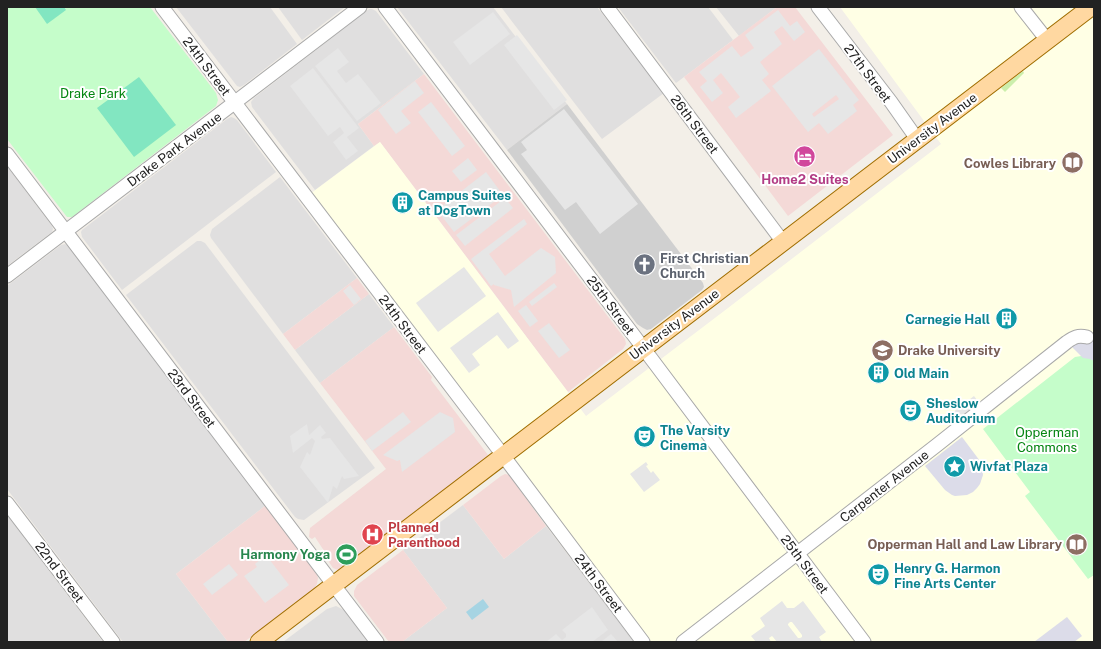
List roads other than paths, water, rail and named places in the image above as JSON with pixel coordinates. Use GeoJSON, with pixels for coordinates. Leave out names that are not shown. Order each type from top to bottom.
{"type":"FeatureCollection","features":[{"type":"Feature","properties":{"kind":"main road","name":"University Avenue"},"geometry":{"type":"LineString","coordinates":[[259,642],[1091,7]]}},
{"type":"Feature","properties":{"kind":"street","name":"24th Street"},"geometry":{"type":"LineString","coordinates":[[162,7],[503,455],[643,642]]}},
{"type":"Feature","properties":{"kind":"street","name":"Drake Park Avenue"},"geometry":{"type":"LineString","coordinates":[[7,276],[360,7]]}},
{"type":"Feature","properties":{"kind":"street","name":"25th Street"},"geometry":{"type":"LineString","coordinates":[[385,7],[644,348],[864,642]]}},
{"type":"Feature","properties":{"kind":"street","name":"26th Street"},"geometry":{"type":"LineString","coordinates":[[607,7],[783,242]]}},
{"type":"Feature","properties":{"kind":"street","name":"27th Street"},"geometry":{"type":"LineString","coordinates":[[818,7],[891,102],[917,139]]}},
{"type":"Feature","properties":{"kind":"street"},"geometry":{"type":"LineString","coordinates":[[1021,7],[1047,40]]}},
{"type":"Feature","properties":{"kind":"street","name":"23rd Street"},"geometry":{"type":"LineString","coordinates":[[7,154],[377,642]]}},
{"type":"Feature","properties":{"kind":"street","name":"Carpenter Avenue"},"geometry":{"type":"LineString","coordinates":[[683,642],[1066,342],[1081,336],[1088,337]]}},
{"type":"Feature","properties":{"kind":"street","name":"22nd Street"},"geometry":{"type":"LineString","coordinates":[[7,503],[113,642]]}},
{"type":"Feature","properties":{"kind":"water"},"geometry":{"type":"Polygon","coordinates":[[[483,599],[489,607],[472,620],[466,612],[483,599]]]}},
{"type":"Feature","properties":{"kind":"place","name":"Home2 Suites"},"geometry":{"type":"Point","coordinates":[805,157]}},
{"type":"Feature","properties":{"kind":"place","name":"Cowles Library"},"geometry":{"type":"Point","coordinates":[1072,163]}},
{"type":"Feature","properties":{"kind":"place","name":"Campus Suites at DogTown"},"geometry":{"type":"Point","coordinates":[402,202]}},
{"type":"Feature","properties":{"kind":"place","name":"First Christian Church"},"geometry":{"type":"Point","coordinates":[645,265]}},
{"type":"Feature","properties":{"kind":"place","name":"Carnegie Hall"},"geometry":{"type":"Point","coordinates":[1006,319]}},
{"type":"Feature","properties":{"kind":"place","name":"Drake University"},"geometry":{"type":"Point","coordinates":[883,350]}},
{"type":"Feature","properties":{"kind":"place","name":"Old Main"},"geometry":{"type":"Point","coordinates":[878,373]}},
{"type":"Feature","properties":{"kind":"place","name":"Sheslow Auditorium"},"geometry":{"type":"Point","coordinates":[910,410]}},
{"type":"Feature","properties":{"kind":"place","name":"The Varsity Cinema"},"geometry":{"type":"Point","coordinates":[645,437]}},
{"type":"Feature","properties":{"kind":"place","name":"Wivfat Plaza"},"geometry":{"type":"Point","coordinates":[954,466]}},
{"type":"Feature","properties":{"kind":"place","name":"Planned Parenthood"},"geometry":{"type":"Point","coordinates":[373,534]}},
{"type":"Feature","properties":{"kind":"place","name":"Opperman Hall and Law Library"},"geometry":{"type":"Point","coordinates":[1077,544]}},
{"type":"Feature","properties":{"kind":"place","name":"Harmony Yoga"},"geometry":{"type":"Point","coordinates":[346,554]}},
{"type":"Feature","properties":{"kind":"place","name":"Henry G. Harmon Fine Arts Center"},"geometry":{"type":"Point","coordinates":[878,575]}},
{"type":"Feature","properties":{"kind":"park label","name":"Drake Park"},"geometry":{"type":"Point","coordinates":[93,93]}},
{"type":"Feature","properties":{"kind":"park label","name":"Opperman Commons"},"geometry":{"type":"Point","coordinates":[1047,440]}}]}
